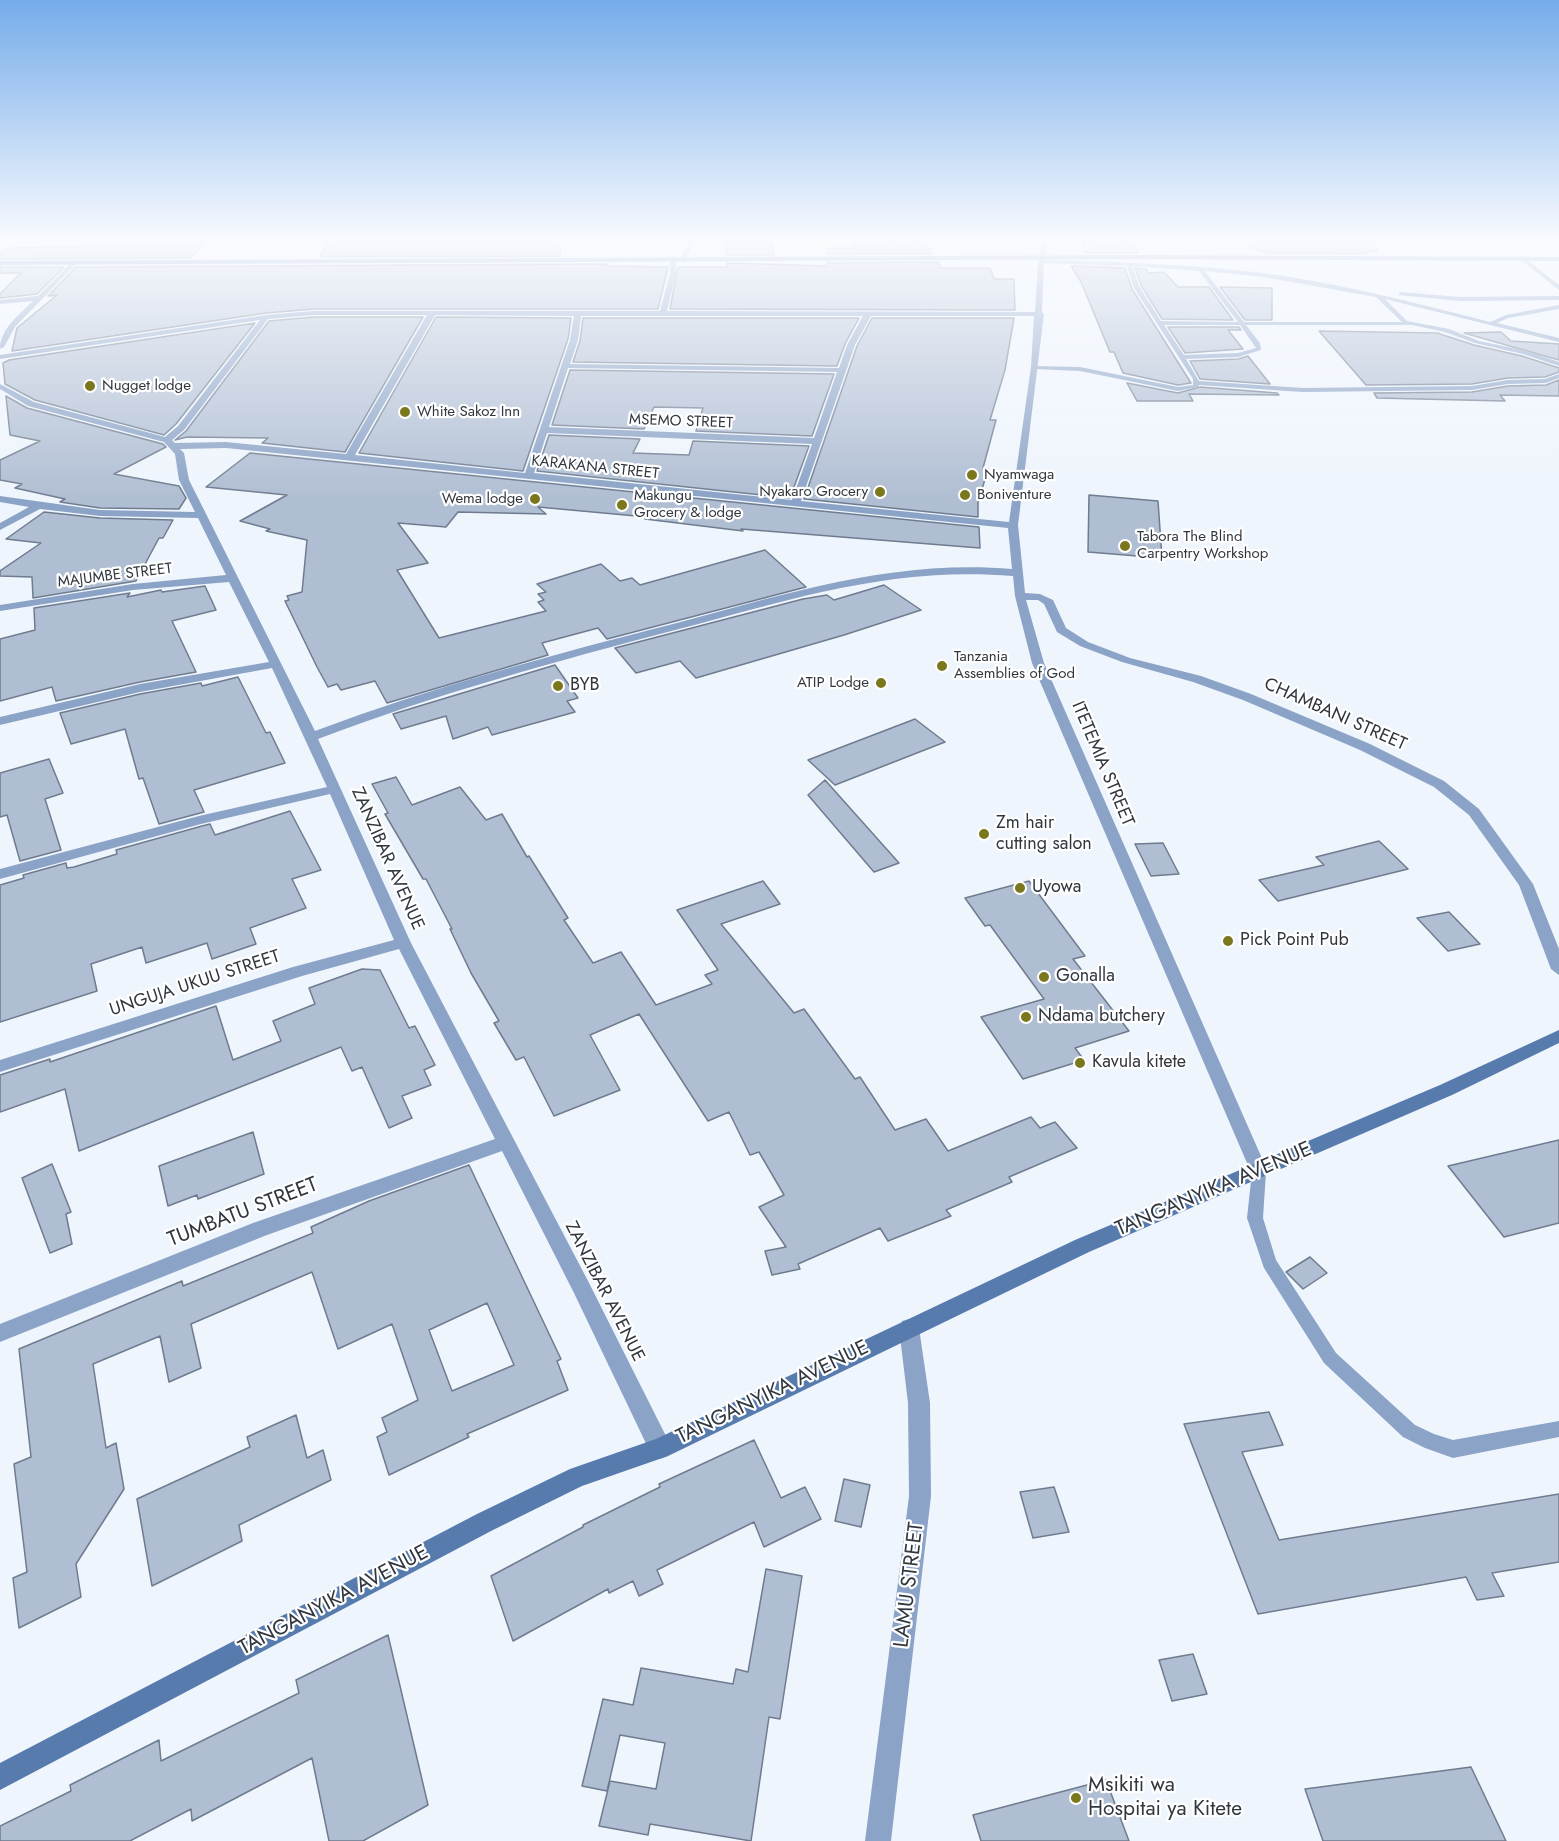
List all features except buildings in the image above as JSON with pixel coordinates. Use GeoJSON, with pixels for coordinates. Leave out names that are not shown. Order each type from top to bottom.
{"type":"FeatureCollection","features":[{"type":"Feature","properties":{"kind":"main road","name":"TANGANYIKA AVENUE"},"geometry":{"type":"LineString","coordinates":[[0,1777],[484,1522],[578,1477],[660,1448],[1082,1246],[1446,1090],[1559,1036]]}},
{"type":"Feature","properties":{"kind":"street"},"geometry":{"type":"LineString","coordinates":[[0,347],[11,327]]}},
{"type":"Feature","properties":{"kind":"street"},"geometry":{"type":"LineString","coordinates":[[0,357],[200,327]]}},
{"type":"Feature","properties":{"kind":"street"},"geometry":{"type":"LineString","coordinates":[[0,386],[31,404],[171,443],[258,327]]}},
{"type":"Feature","properties":{"kind":"street"},"geometry":{"type":"LineString","coordinates":[[350,457],[424,327]]}},
{"type":"Feature","properties":{"kind":"street"},"geometry":{"type":"LineString","coordinates":[[528,476],[546,430],[553,398],[566,366],[576,327]]}},
{"type":"Feature","properties":{"kind":"street"},"geometry":{"type":"LineString","coordinates":[[795,504],[841,370],[861,327]]}},
{"type":"Feature","properties":{"kind":"street","name":"ITETEMIA STREET"},"geometry":{"type":"LineString","coordinates":[[1039,327],[1013,525],[1020,596],[1038,663],[1259,1172]]}},
{"type":"Feature","properties":{"kind":"street"},"geometry":{"type":"LineString","coordinates":[[566,366],[841,370]]}},
{"type":"Feature","properties":{"kind":"street","name":"MSEMO STREET"},"geometry":{"type":"LineString","coordinates":[[546,430],[815,441]]}},
{"type":"Feature","properties":{"kind":"street","name":"KARAKANA STREET"},"geometry":{"type":"LineString","coordinates":[[171,443],[226,445],[350,457],[1013,525]]}},
{"type":"Feature","properties":{"kind":"street","name":"ZANZIBAR AVENUE"},"geometry":{"type":"LineString","coordinates":[[171,443],[178,453],[184,480],[311,737],[403,943],[504,1143],[581,1287],[660,1448]]}},
{"type":"Feature","properties":{"kind":"street"},"geometry":{"type":"LineString","coordinates":[[0,499],[37,507],[107,516],[202,515]]}},
{"type":"Feature","properties":{"kind":"street"},"geometry":{"type":"LineString","coordinates":[[0,527],[37,507]]}},
{"type":"Feature","properties":{"kind":"street"},"geometry":{"type":"LineString","coordinates":[[311,737],[379,710],[533,664],[849,583],[944,568],[964,567],[1016,573]]}},
{"type":"Feature","properties":{"kind":"street","name":"MAJUMBE STREET"},"geometry":{"type":"LineString","coordinates":[[0,608],[133,587],[234,578]]}},
{"type":"Feature","properties":{"kind":"street","name":"CHAMBANI STREET"},"geometry":{"type":"LineString","coordinates":[[1020,596],[1040,597],[1049,602],[1061,630],[1084,644],[1126,660],[1197,679],[1247,697],[1365,747],[1439,784],[1474,812],[1526,884],[1559,969]]}},
{"type":"Feature","properties":{"kind":"street"},"geometry":{"type":"LineString","coordinates":[[0,720],[140,688],[276,664]]}},
{"type":"Feature","properties":{"kind":"street"},"geometry":{"type":"LineString","coordinates":[[0,874],[199,820],[334,789]]}},
{"type":"Feature","properties":{"kind":"street","name":"UNGUJA UKUU STREET"},"geometry":{"type":"LineString","coordinates":[[0,1066],[299,971],[403,943]]}},
{"type":"Feature","properties":{"kind":"street","name":"TUMBATU STREET"},"geometry":{"type":"LineString","coordinates":[[0,1333],[260,1229],[504,1143]]}},
{"type":"Feature","properties":{"kind":"street","name":"LAMU STREET"},"geometry":{"type":"LineString","coordinates":[[878,1841],[920,1496],[919,1402],[909,1328]]}},
{"type":"Feature","properties":{"kind":"lane"},"geometry":{"type":"LineString","coordinates":[[1163,327],[1198,383]]}},
{"type":"Feature","properties":{"kind":"lane"},"geometry":{"type":"LineString","coordinates":[[1182,357],[1238,355],[1259,349],[1257,343],[1243,327]]}},
{"type":"Feature","properties":{"kind":"lane"},"geometry":{"type":"LineString","coordinates":[[1428,327],[1447,330],[1477,342],[1525,352],[1559,364]]}},
{"type":"Feature","properties":{"kind":"lane"},"geometry":{"type":"LineString","coordinates":[[1507,327],[1559,340]]}},
{"type":"Feature","properties":{"kind":"lane"},"geometry":{"type":"LineString","coordinates":[[1035,367],[1080,369],[1178,389],[1192,388],[1198,383],[1303,390],[1457,389],[1546,381],[1559,375]]}},
{"type":"Feature","properties":{"kind":"lane"},"geometry":{"type":"LineString","coordinates":[[1259,1172],[1255,1218],[1269,1263],[1330,1358],[1410,1431],[1431,1442],[1453,1449],[1559,1429]]}},
{"type":"Feature","properties":{"kind":"place","name":"Nugget lodge"},"geometry":{"type":"Point","coordinates":[90,386]}},
{"type":"Feature","properties":{"kind":"place","name":"White Sakoz Inn"},"geometry":{"type":"Point","coordinates":[405,412]}},
{"type":"Feature","properties":{"kind":"place","name":"Nyamwaga"},"geometry":{"type":"Point","coordinates":[972,475]}},
{"type":"Feature","properties":{"kind":"place","name":"Nyakaro Grocery"},"geometry":{"type":"Point","coordinates":[880,492]}},
{"type":"Feature","properties":{"kind":"place","name":"Boniventure"},"geometry":{"type":"Point","coordinates":[965,495]}},
{"type":"Feature","properties":{"kind":"place","name":"Wema lodge"},"geometry":{"type":"Point","coordinates":[535,499]}},
{"type":"Feature","properties":{"kind":"place","name":"Makungu Grocery & lodge"},"geometry":{"type":"Point","coordinates":[622,505]}},
{"type":"Feature","properties":{"kind":"place","name":"Tabora The Blind Carpentry Workshop"},"geometry":{"type":"Point","coordinates":[1125,546]}},
{"type":"Feature","properties":{"kind":"place","name":"Tanzania Assemblies of God"},"geometry":{"type":"Point","coordinates":[942,666]}},
{"type":"Feature","properties":{"kind":"place","name":"ATIP Lodge"},"geometry":{"type":"Point","coordinates":[881,683]}},
{"type":"Feature","properties":{"kind":"place","name":"BYB"},"geometry":{"type":"Point","coordinates":[558,686]}},
{"type":"Feature","properties":{"kind":"place","name":"Zm hair cutting salon"},"geometry":{"type":"Point","coordinates":[984,834]}},
{"type":"Feature","properties":{"kind":"place","name":"Uyowa"},"geometry":{"type":"Point","coordinates":[1020,888]}},
{"type":"Feature","properties":{"kind":"place","name":"Pick Point Pub"},"geometry":{"type":"Point","coordinates":[1228,941]}},
{"type":"Feature","properties":{"kind":"place","name":"Gonalla"},"geometry":{"type":"Point","coordinates":[1044,977]}},
{"type":"Feature","properties":{"kind":"place","name":"Ndama butchery"},"geometry":{"type":"Point","coordinates":[1026,1017]}},
{"type":"Feature","properties":{"kind":"place","name":"Kavula kitete"},"geometry":{"type":"Point","coordinates":[1080,1063]}},
{"type":"Feature","properties":{"kind":"place","name":"Msikiti wa Hospitai ya Kitete"},"geometry":{"type":"Point","coordinates":[1076,1798]}}]}
